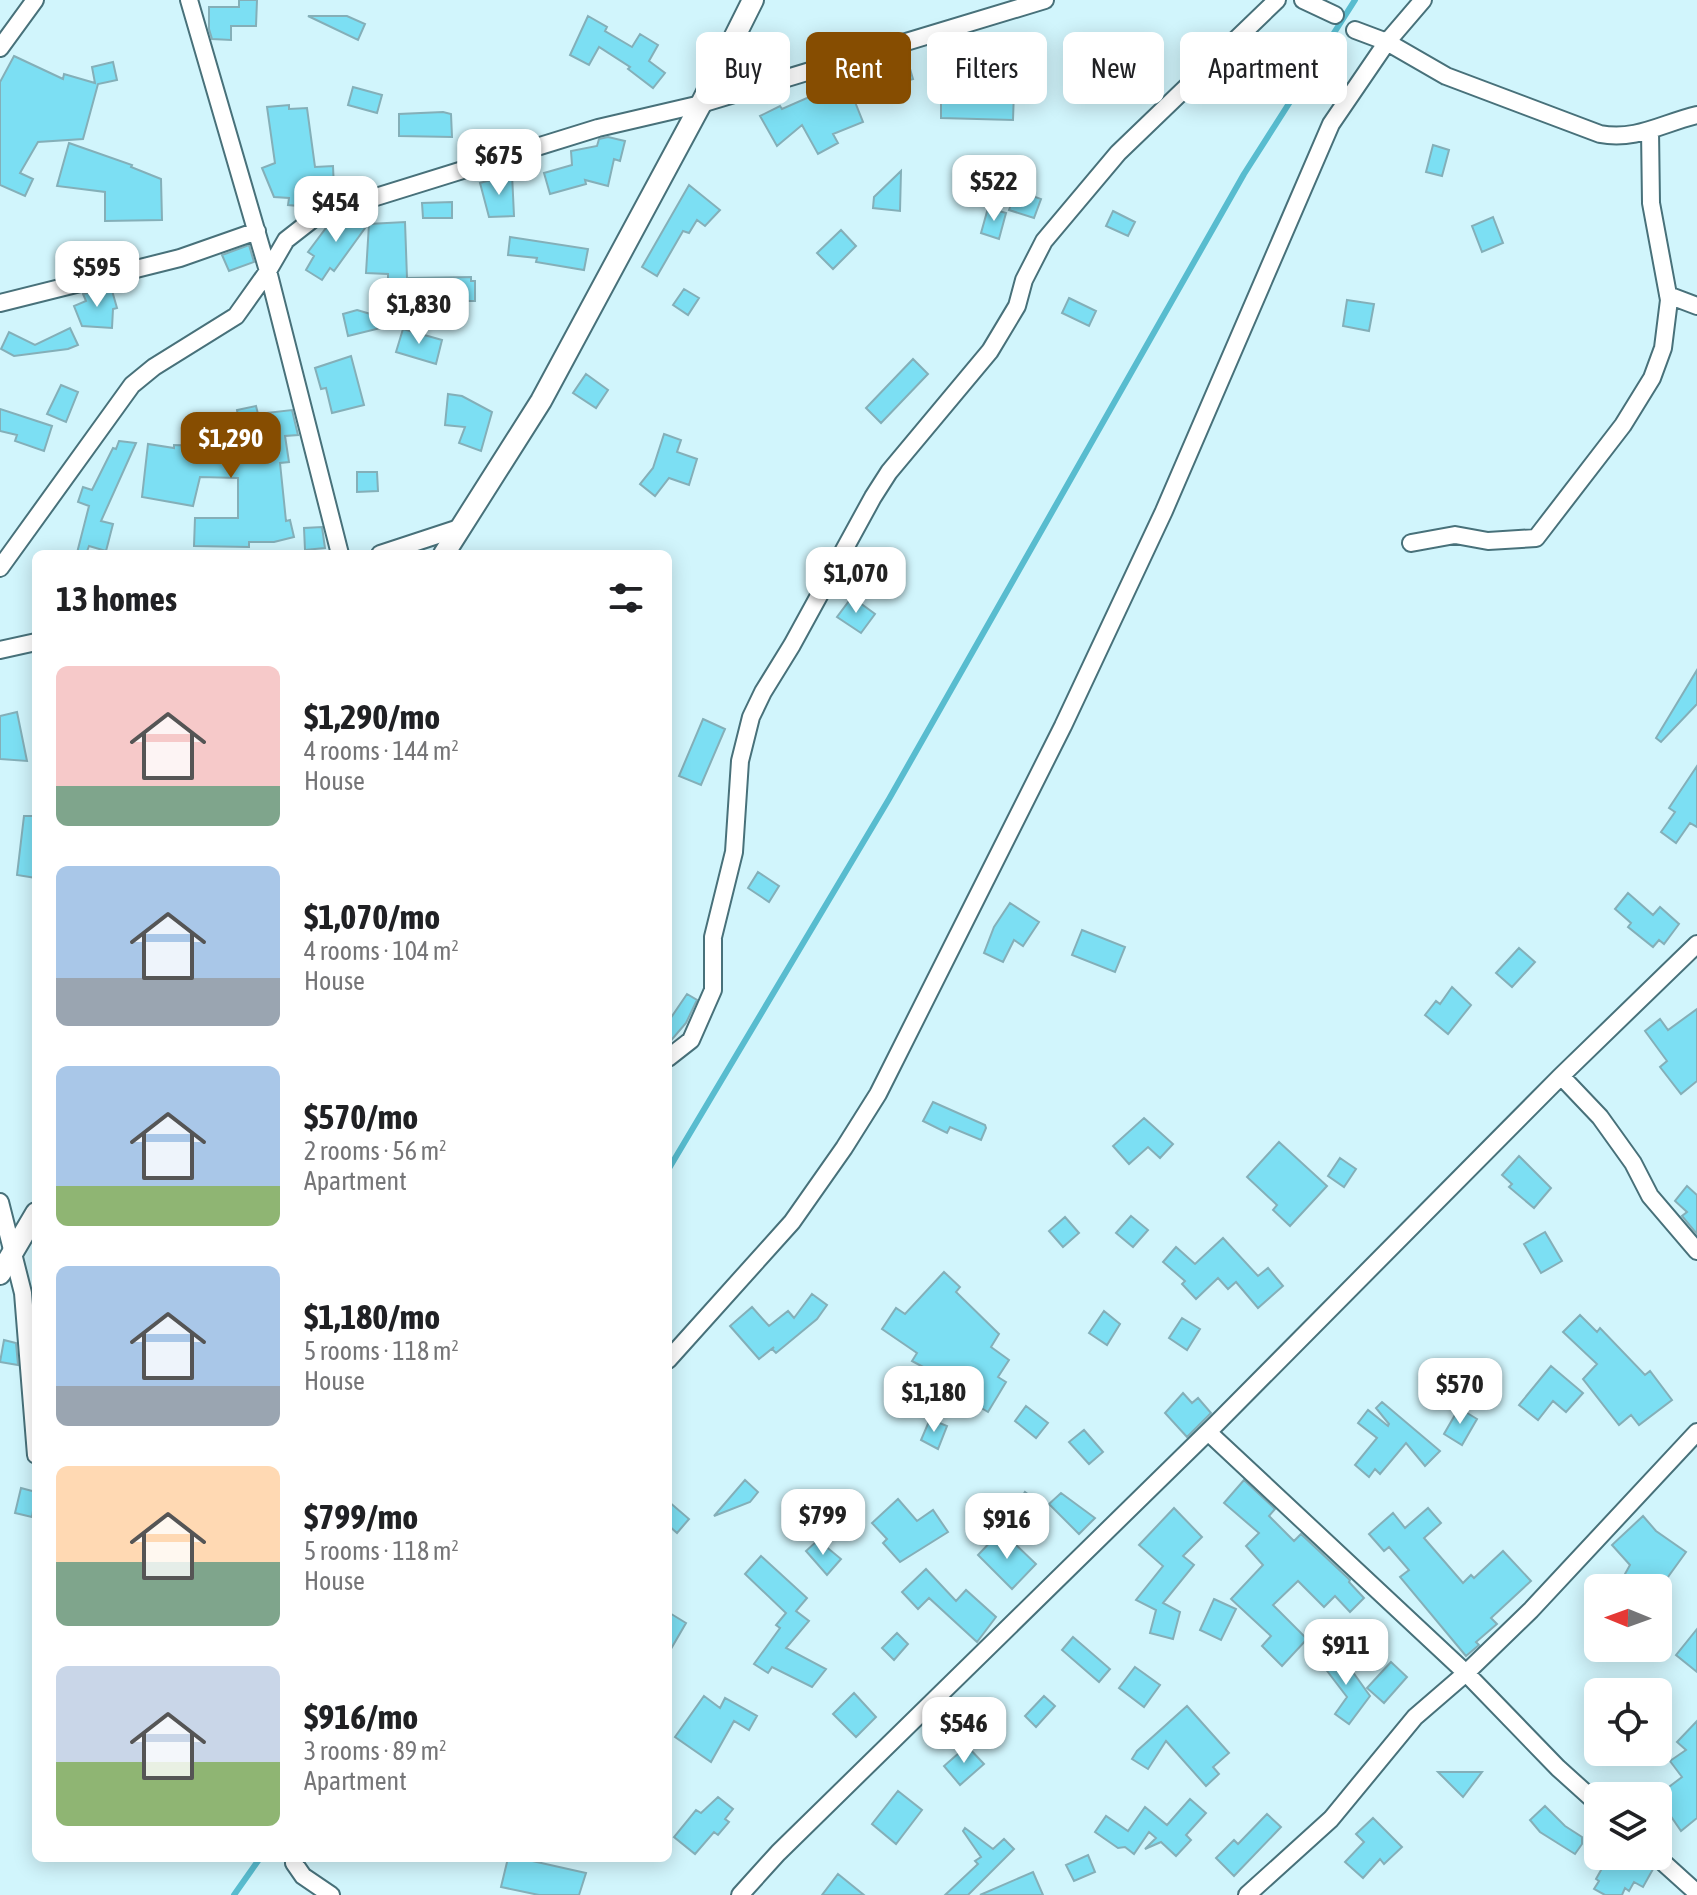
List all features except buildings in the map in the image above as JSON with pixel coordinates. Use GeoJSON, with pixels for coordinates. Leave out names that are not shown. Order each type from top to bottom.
{"type":"FeatureCollection","features":[{"type":"Feature","properties":{"kind":"street"},"geometry":{"type":"LineString","coordinates":[[0,48],[35,0]]}},
{"type":"Feature","properties":{"kind":"street"},"geometry":{"type":"LineString","coordinates":[[189,0],[268,271],[339,550]]}},
{"type":"Feature","properties":{"kind":"street"},"geometry":{"type":"LineString","coordinates":[[737,32],[753,0]]}},
{"type":"Feature","properties":{"kind":"street"},"geometry":{"type":"LineString","coordinates":[[790,77],[1045,0]]}},
{"type":"Feature","properties":{"kind":"street"},"geometry":{"type":"LineString","coordinates":[[672,1055],[691,1040],[713,990],[713,937],[734,852],[740,761],[751,717],[873,497],[889,472],[990,351],[1017,306],[1024,280],[1044,241],[1118,153],[1277,0]]}},
{"type":"Feature","properties":{"kind":"street"},"geometry":{"type":"LineString","coordinates":[[1303,0],[1326,7]]}},
{"type":"Feature","properties":{"kind":"street"},"geometry":{"type":"LineString","coordinates":[[672,1356],[792,1222],[878,1094],[1057,739],[1144,554],[1331,124],[1387,42],[1423,0]]}},
{"type":"Feature","properties":{"kind":"street"},"geometry":{"type":"LineString","coordinates":[[1355,30],[1387,42],[1446,76],[1600,134],[1619,137],[1697,115]]}},
{"type":"Feature","properties":{"kind":"street"},"geometry":{"type":"LineString","coordinates":[[0,568],[132,385],[154,367],[236,316],[286,240],[318,215],[598,128],[701,104]]}},
{"type":"Feature","properties":{"kind":"street"},"geometry":{"type":"LineString","coordinates":[[446,550],[541,401],[701,104]]}},
{"type":"Feature","properties":{"kind":"street"},"geometry":{"type":"LineString","coordinates":[[1411,543],[1455,535],[1488,541],[1536,538],[1623,425],[1652,378],[1663,348],[1668,295],[1651,203],[1650,130]]}},
{"type":"Feature","properties":{"kind":"street"},"geometry":{"type":"LineString","coordinates":[[0,303],[180,258],[257,231]]}},
{"type":"Feature","properties":{"kind":"street"},"geometry":{"type":"LineString","coordinates":[[1668,295],[1697,306]]}},
{"type":"Feature","properties":{"kind":"street"},"geometry":{"type":"LineString","coordinates":[[392,550],[459,528]]}},
{"type":"Feature","properties":{"kind":"street"},"geometry":{"type":"LineString","coordinates":[[0,650],[32,643]]}},
{"type":"Feature","properties":{"kind":"street"},"geometry":{"type":"LineString","coordinates":[[740,1895],[778,1853],[1208,1432],[1561,1076],[1697,944]]}},
{"type":"Feature","properties":{"kind":"street"},"geometry":{"type":"LineString","coordinates":[[1561,1076],[1600,1117],[1633,1163],[1650,1196],[1697,1251]]}},
{"type":"Feature","properties":{"kind":"street"},"geometry":{"type":"LineString","coordinates":[[0,1202],[23,1293],[32,1405]]}},
{"type":"Feature","properties":{"kind":"street"},"geometry":{"type":"LineString","coordinates":[[0,1274],[32,1219]]}},
{"type":"Feature","properties":{"kind":"street"},"geometry":{"type":"LineString","coordinates":[[1208,1432],[1466,1673],[1584,1791]]}},
{"type":"Feature","properties":{"kind":"street"},"geometry":{"type":"LineString","coordinates":[[1247,1895],[1331,1819],[1415,1717],[1531,1610],[1697,1432]]}},
{"type":"Feature","properties":{"kind":"street"},"geometry":{"type":"LineString","coordinates":[[294,1862],[303,1876],[331,1895]]}},
{"type":"Feature","properties":{"kind":"street"},"geometry":{"type":"LineString","coordinates":[[1672,1870],[1697,1893]]}},
{"type":"Feature","properties":{"kind":"waterway"},"geometry":{"type":"LineString","coordinates":[[672,1163],[889,799],[1244,174],[1355,0]]}},
{"type":"Feature","properties":{"kind":"waterway"},"geometry":{"type":"LineString","coordinates":[[234,1895],[257,1862]]}}]}
